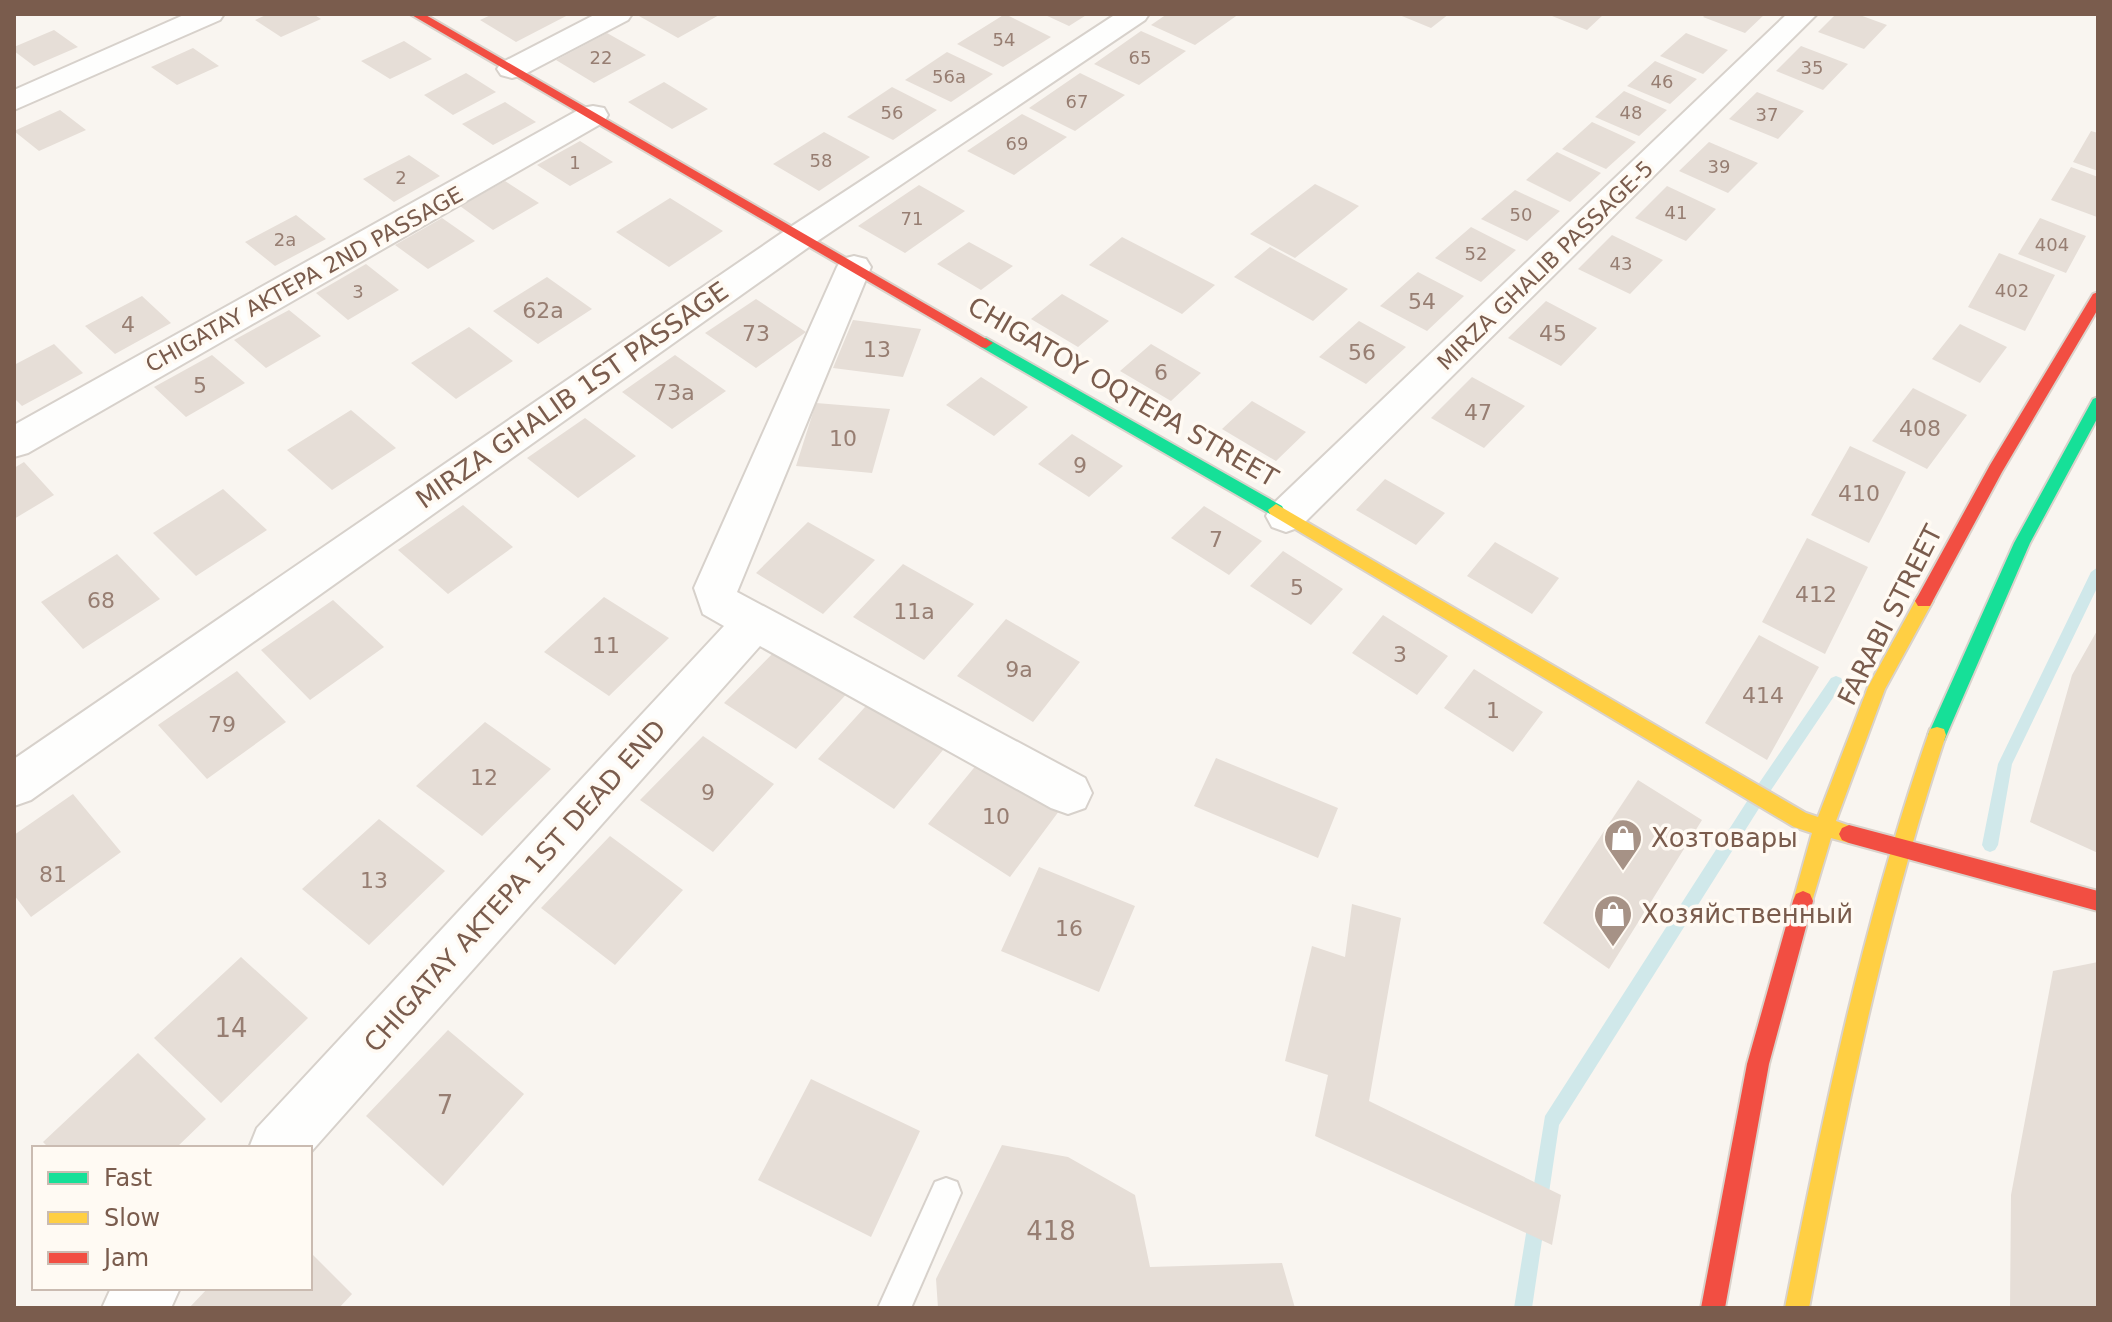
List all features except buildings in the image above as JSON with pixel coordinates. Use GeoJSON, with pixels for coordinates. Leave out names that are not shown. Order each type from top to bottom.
{"type":"FeatureCollection","features":[{"type":"Feature","properties":{"kind":"main road","name":"CHIGATOY OQTEPA STREET"},"geometry":{"type":"LineString","coordinates":[[416,14],[1286,516],[1801,821],[2098,901]]}},
{"type":"Feature","properties":{"kind":"main road","name":"FARABI STREET"},"geometry":{"type":"LineString","coordinates":[[1713,1308],[1758,1064],[1824,827],[1877,687],[1996,469],[2098,297]]}},
{"type":"Feature","properties":{"kind":"main road"},"geometry":{"type":"LineString","coordinates":[[1797,1308],[1842,1073],[1899,847],[1936,736],[2022,543],[2098,403]]}},
{"type":"Feature","properties":{"kind":"street"},"geometry":{"type":"LineString","coordinates":[[14,101],[210,14]]}},
{"type":"Feature","properties":{"kind":"street"},"geometry":{"type":"LineString","coordinates":[[512,69],[618,14]]}},
{"type":"Feature","properties":{"kind":"street","name":"MIRZA GHALIB 1ST PASSAGE"},"geometry":{"type":"LineString","coordinates":[[14,785],[801,236],[1135,14]]}},
{"type":"Feature","properties":{"kind":"street","name":"MIRZA GHALIB PASSAGE-5"},"geometry":{"type":"LineString","coordinates":[[1286,516],[1803,14]]}},
{"type":"Feature","properties":{"kind":"street","name":"CHIGATAY AKTEPA 2ND PASSAGE"},"geometry":{"type":"LineString","coordinates":[[14,443],[593,115]]}},
{"type":"Feature","properties":{"kind":"street"},"geometry":{"type":"LineString","coordinates":[[854,267],[715,588],[718,602],[753,624],[1068,793]]}},
{"type":"Feature","properties":{"kind":"street","name":"CHIGATAY AKTEPA 1ST DEAD END"},"geometry":{"type":"LineString","coordinates":[[279,1146],[753,624]]}},
{"type":"Feature","properties":{"kind":"street"},"geometry":{"type":"LineString","coordinates":[[132,1308],[148,1290]]}},
{"type":"Feature","properties":{"kind":"lane"},"geometry":{"type":"LineString","coordinates":[[894,1308],[946,1193]]}},
{"type":"Feature","properties":{"kind":"waterway"},"geometry":{"type":"LineString","coordinates":[[1990,845],[2005,764],[2098,572]]}},
{"type":"Feature","properties":{"kind":"waterway"},"geometry":{"type":"LineString","coordinates":[[1523,1308],[1551,1122],[1758,797],[1836,682]]}},
{"type":"Feature","properties":{"kind":"traffic: fast"},"geometry":{"type":"LineString","coordinates":[[986,343],[1276,510]]}},
{"type":"Feature","properties":{"kind":"traffic: fast"},"geometry":{"type":"LineString","coordinates":[[1937,735],[2022,543],[2098,403]]}},
{"type":"Feature","properties":{"kind":"traffic: slow"},"geometry":{"type":"LineString","coordinates":[[1276,510],[1801,821],[1849,834]]}},
{"type":"Feature","properties":{"kind":"traffic: slow"},"geometry":{"type":"LineString","coordinates":[[1803,901],[1824,827],[1877,687],[1924,601]]}},
{"type":"Feature","properties":{"kind":"traffic: slow"},"geometry":{"type":"LineString","coordinates":[[1797,1308],[1840,1091],[1873,947],[1913,805],[1937,735]]}},
{"type":"Feature","properties":{"kind":"traffic: jam"},"geometry":{"type":"LineString","coordinates":[[416,14],[986,343]]}},
{"type":"Feature","properties":{"kind":"traffic: jam"},"geometry":{"type":"LineString","coordinates":[[1924,601],[1996,469],[2098,297]]}},
{"type":"Feature","properties":{"kind":"traffic: jam"},"geometry":{"type":"LineString","coordinates":[[1849,834],[2098,901]]}},
{"type":"Feature","properties":{"kind":"traffic: jam"},"geometry":{"type":"LineString","coordinates":[[1713,1308],[1758,1064],[1803,901]]}},
{"type":"Feature","properties":{"kind":"place","name":"Хозтовары"},"geometry":{"type":"Point","coordinates":[1623,872]}},
{"type":"Feature","properties":{"kind":"place","name":"Хозяйственный"},"geometry":{"type":"Point","coordinates":[1613,948]}}]}
